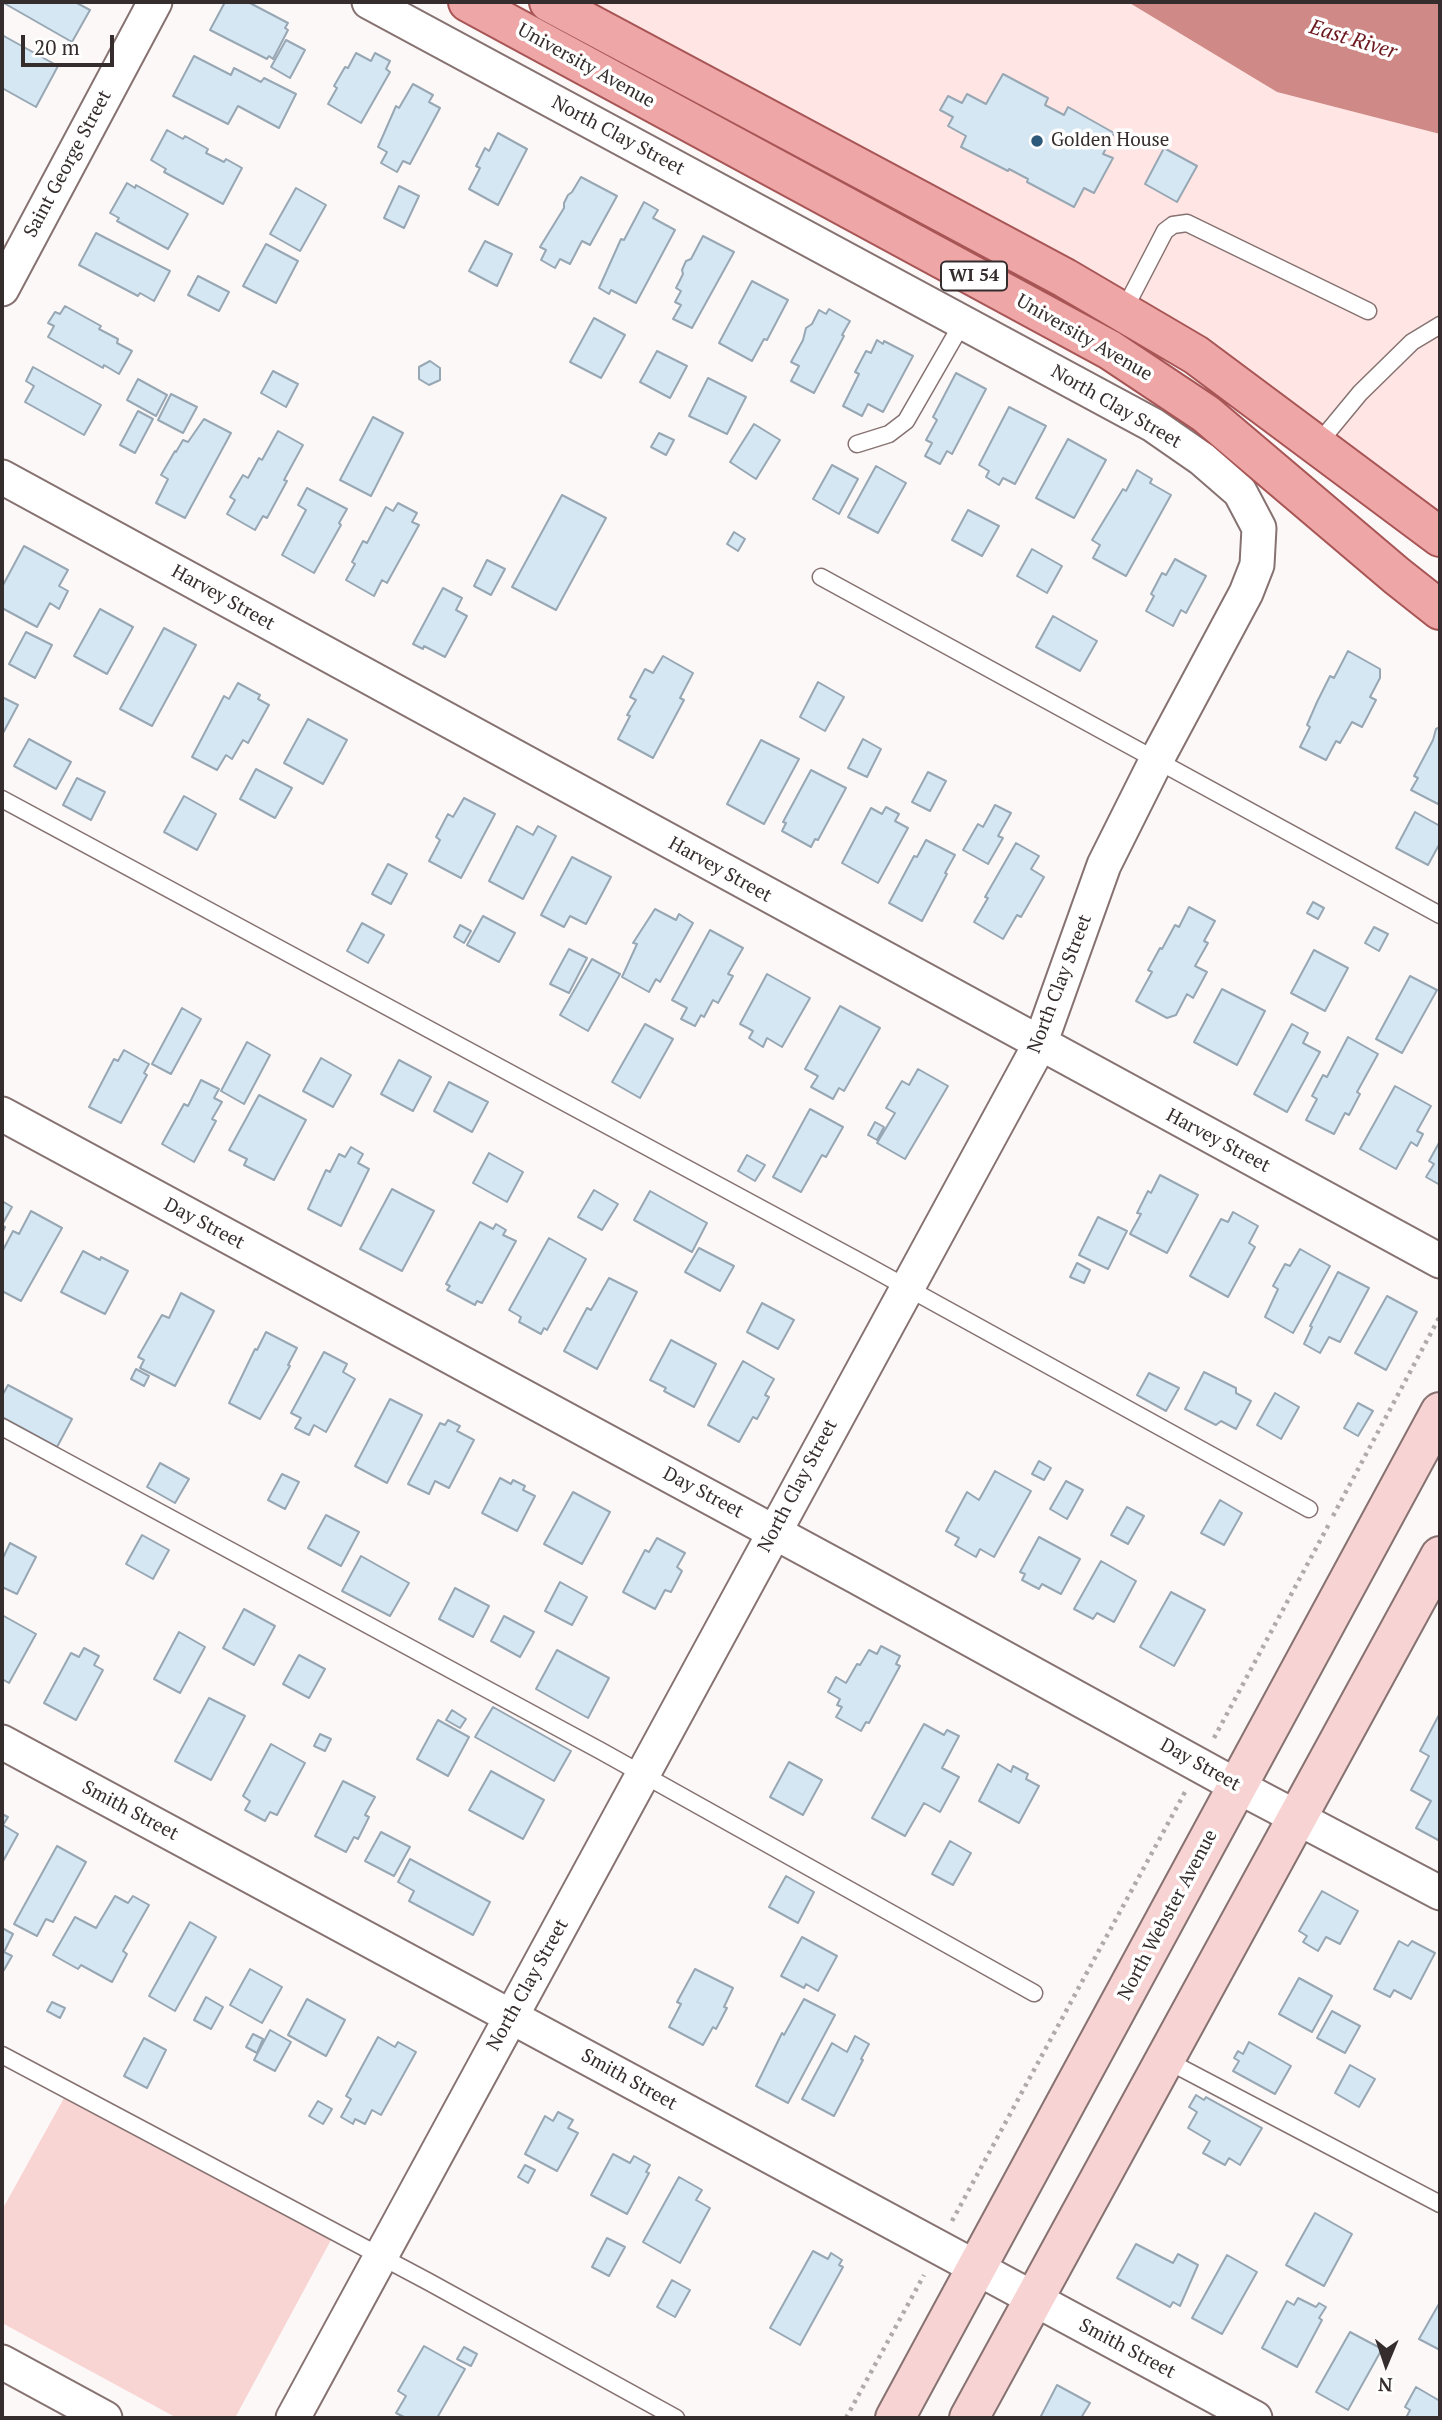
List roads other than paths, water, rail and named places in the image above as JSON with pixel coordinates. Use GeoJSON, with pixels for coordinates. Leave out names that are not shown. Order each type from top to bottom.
{"type":"FeatureCollection","features":[{"type":"Feature","properties":{"kind":"main road","name":"University Avenue"},"geometry":{"type":"LineString","coordinates":[[468,2],[1110,350],[1206,414],[1396,576],[1440,610]]}},
{"type":"Feature","properties":{"kind":"main road","name":"University Avenue"},"geometry":{"type":"LineString","coordinates":[[549,2],[1053,271],[1196,355],[1440,537]]}},
{"type":"Feature","properties":{"kind":"main road","name":"North Webster Avenue"},"geometry":{"type":"LineString","coordinates":[[895,2418],[1440,1412]]}},
{"type":"Feature","properties":{"kind":"main road"},"geometry":{"type":"LineString","coordinates":[[969,2418],[1166,2060],[1296,1816],[1437,1570]]}},
{"type":"Feature","properties":{"kind":"street","name":"Saint George Street"},"geometry":{"type":"LineString","coordinates":[[2,289],[155,2]]}},
{"type":"Feature","properties":{"kind":"street","name":"North Clay Street"},"geometry":{"type":"LineString","coordinates":[[293,2418],[1040,1044],[1104,865],[1246,593],[1257,565],[1259,528],[1240,492],[1202,459],[1153,425],[369,2]]}},
{"type":"Feature","properties":{"kind":"street","name":"Harvey Street"},"geometry":{"type":"LineString","coordinates":[[2,477],[1440,1261]]}},
{"type":"Feature","properties":{"kind":"street","name":"Day Street"},"geometry":{"type":"LineString","coordinates":[[2,1114],[774,1531],[1237,1786],[1440,1893]]}},
{"type":"Feature","properties":{"kind":"street","name":"Smith Street"},"geometry":{"type":"LineString","coordinates":[[2,1742],[1255,2418]]}},
{"type":"Feature","properties":{"kind":"street"},"geometry":{"type":"LineString","coordinates":[[2,2362],[105,2418]]}},
{"type":"Feature","properties":{"kind":"lane"},"geometry":{"type":"LineString","coordinates":[[1123,312],[1165,231],[1173,225],[1187,223],[1368,311]]}},
{"type":"Feature","properties":{"kind":"lane"},"geometry":{"type":"LineString","coordinates":[[857,444],[889,434],[906,421],[963,322]]}},
{"type":"Feature","properties":{"kind":"lane"},"geometry":{"type":"LineString","coordinates":[[1317,445],[1360,393],[1412,342],[1440,326]]}},
{"type":"Feature","properties":{"kind":"lane"},"geometry":{"type":"LineString","coordinates":[[821,577],[1440,915]]}},
{"type":"Feature","properties":{"kind":"lane"},"geometry":{"type":"LineString","coordinates":[[2,799],[906,1287],[1309,1509]]}},
{"type":"Feature","properties":{"kind":"lane"},"geometry":{"type":"LineString","coordinates":[[2,1427],[642,1775],[1034,1993]]}},
{"type":"Feature","properties":{"kind":"lane"},"geometry":{"type":"LineString","coordinates":[[2,2055],[676,2418]]}},
{"type":"Feature","properties":{"kind":"lane"},"geometry":{"type":"LineString","coordinates":[[1166,2060],[1440,2204]]}},
{"type":"Feature","properties":{"kind":"water","name":"East River"},"geometry":{"type":"Polygon","coordinates":[[[1128,2],[1440,2],[1440,134],[1277,92],[1128,2]]]}},
{"type":"Feature","properties":{"kind":"place","name":"Golden House"},"geometry":{"type":"Point","coordinates":[1037,141]}}]}
